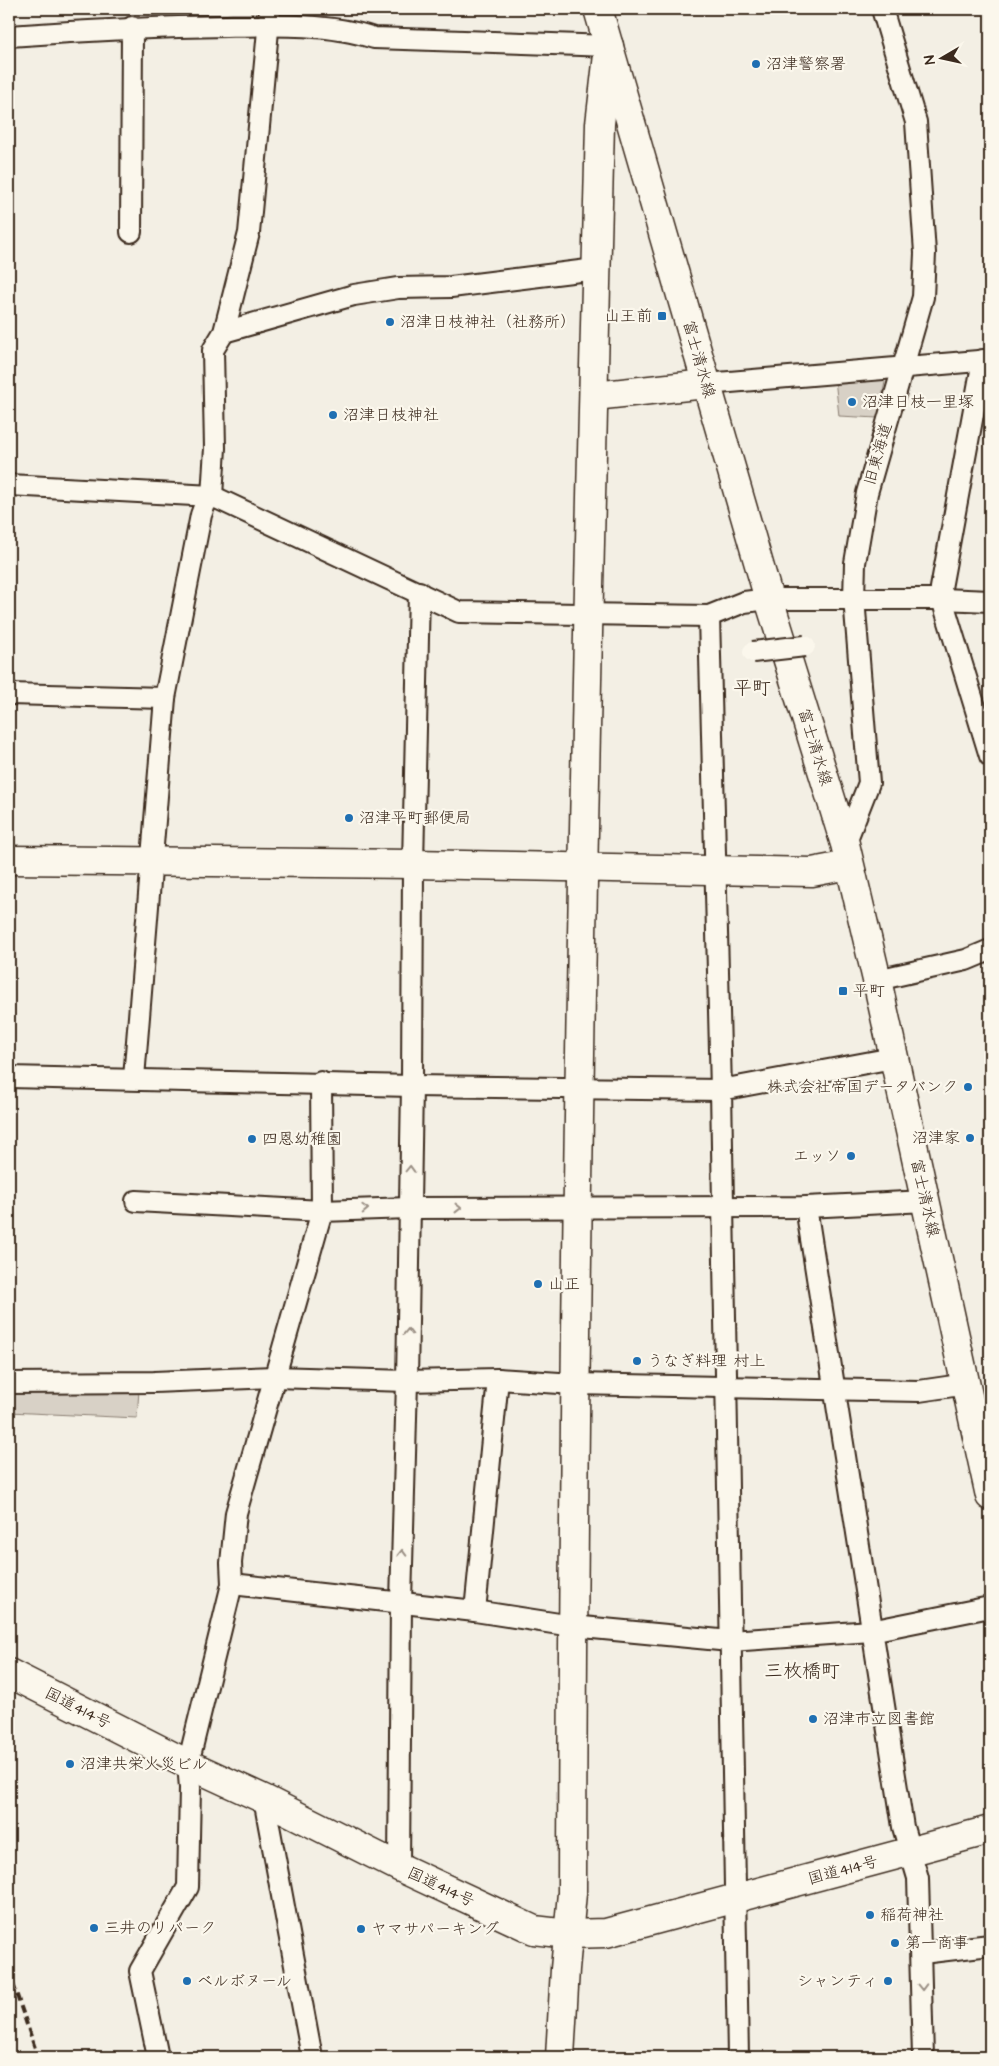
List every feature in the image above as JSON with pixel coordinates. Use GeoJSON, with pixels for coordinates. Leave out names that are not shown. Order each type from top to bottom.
{"type":"FeatureCollection","features":[{"type":"Feature","properties":{"kind":"main road","name":"富士清水線"},"geometry":{"type":"LineString","coordinates":[[602,10],[609,46],[706,384],[847,855],[877,980],[990,1496]]}},
{"type":"Feature","properties":{"kind":"main road"},"geometry":{"type":"LineString","coordinates":[[560,2057],[572,1893],[572,1626],[575,1384],[588,612],[600,124],[609,46]]}},
{"type":"Feature","properties":{"kind":"main road"},"geometry":{"type":"LineString","coordinates":[[594,396],[706,384]]}},
{"type":"Feature","properties":{"kind":"main road"},"geometry":{"type":"LineString","coordinates":[[9,860],[151,860],[812,872],[847,855]]}},
{"type":"Feature","properties":{"kind":"main road","name":"国道414号"},"geometry":{"type":"LineString","coordinates":[[9,1673],[188,1764],[264,1799],[399,1867],[534,1930],[568,1934],[606,1933],[990,1830]]}},
{"type":"Feature","properties":{"kind":"street","name":"旧東海道"},"geometry":{"type":"LineString","coordinates":[[847,855],[869,783],[854,598],[855,563],[867,492],[923,297],[925,253],[919,143],[916,122],[882,9]]}},
{"type":"Feature","properties":{"kind":"street"},"geometry":{"type":"LineString","coordinates":[[134,1078],[165,698],[201,515],[205,504],[212,496],[215,448],[213,350],[224,332],[249,233],[269,17]]}},
{"type":"Feature","properties":{"kind":"street"},"geometry":{"type":"LineString","coordinates":[[9,36],[269,17],[354,31],[374,38],[609,46]]}},
{"type":"Feature","properties":{"kind":"street"},"geometry":{"type":"LineString","coordinates":[[131,232],[132,27]]}},
{"type":"Feature","properties":{"kind":"street"},"geometry":{"type":"LineString","coordinates":[[224,332],[372,292],[398,288],[451,287],[596,269]]}},
{"type":"Feature","properties":{"kind":"street"},"geometry":{"type":"LineString","coordinates":[[706,384],[987,360],[942,588],[942,599],[990,756]]}},
{"type":"Feature","properties":{"kind":"street"},"geometry":{"type":"LineString","coordinates":[[9,485],[212,496],[459,612],[588,612],[709,616],[744,602],[769,599],[854,598],[990,601]]}},
{"type":"Feature","properties":{"kind":"street"},"geometry":{"type":"LineString","coordinates":[[399,1867],[401,1602],[412,1086],[412,864],[419,592]]}},
{"type":"Feature","properties":{"kind":"street"},"geometry":{"type":"LineString","coordinates":[[709,616],[724,1208],[738,2057]]}},
{"type":"Feature","properties":{"kind":"street"},"geometry":{"type":"LineString","coordinates":[[753,652],[804,646]]}},
{"type":"Feature","properties":{"kind":"street"},"geometry":{"type":"LineString","coordinates":[[9,694],[165,698]]}},
{"type":"Feature","properties":{"kind":"street"},"geometry":{"type":"LineString","coordinates":[[877,980],[966,960],[990,950]]}},
{"type":"Feature","properties":{"kind":"street"},"geometry":{"type":"LineString","coordinates":[[9,1077],[321,1082],[412,1086],[721,1090],[893,1058]]}},
{"type":"Feature","properties":{"kind":"street"},"geometry":{"type":"LineString","coordinates":[[158,2057],[140,1970],[188,1887],[190,1788],[188,1764],[232,1584],[231,1563],[236,1513],[322,1211],[321,1082]]}},
{"type":"Feature","properties":{"kind":"street"},"geometry":{"type":"LineString","coordinates":[[136,1201],[322,1211],[409,1208],[806,1208],[926,1201]]}},
{"type":"Feature","properties":{"kind":"street"},"geometry":{"type":"LineString","coordinates":[[806,1208],[903,1826],[918,1878],[922,1953],[923,2057]]}},
{"type":"Feature","properties":{"kind":"street"},"geometry":{"type":"LineString","coordinates":[[9,1383],[154,1382],[274,1377],[392,1378],[407,1381],[498,1379],[575,1384],[919,1391],[966,1384]]}},
{"type":"Feature","properties":{"kind":"street"},"geometry":{"type":"LineString","coordinates":[[475,1610],[498,1379]]}},
{"type":"Feature","properties":{"kind":"street"},"geometry":{"type":"LineString","coordinates":[[232,1584],[475,1610],[572,1626],[730,1641],[871,1631],[990,1607]]}},
{"type":"Feature","properties":{"kind":"street"},"geometry":{"type":"LineString","coordinates":[[264,1799],[312,2057]]}},
{"type":"Feature","properties":{"kind":"street"},"geometry":{"type":"LineString","coordinates":[[922,1953],[990,1945]]}},
{"type":"Feature","properties":{"kind":"shaded area"},"geometry":{"type":"Polygon","coordinates":[[[879,375],[885,382],[878,418],[839,416],[835,379],[879,375]]]}},
{"type":"Feature","properties":{"kind":"shaded area"},"geometry":{"type":"Polygon","coordinates":[[[9,1385],[139,1390],[137,1418],[9,1412],[9,1385]]]}},
{"type":"Feature","properties":{"kind":"railway"},"geometry":{"type":"LineString","coordinates":[[9,1972],[38,2057]]}},
{"type":"Feature","properties":{"kind":"place","name":"沼津警察署"},"geometry":{"type":"Point","coordinates":[756,64]}},
{"type":"Feature","properties":{"kind":"place","name":"山王前"},"geometry":{"type":"Point","coordinates":[662,316]}},
{"type":"Feature","properties":{"kind":"place","name":"沼津日枝神社（社務所）"},"geometry":{"type":"Point","coordinates":[390,322]}},
{"type":"Feature","properties":{"kind":"place","name":"沼津日枝一里塚"},"geometry":{"type":"Point","coordinates":[852,402]}},
{"type":"Feature","properties":{"kind":"place","name":"沼津日枝神社"},"geometry":{"type":"Point","coordinates":[333,415]}},
{"type":"Feature","properties":{"kind":"place","name":"沼津平町郵便局"},"geometry":{"type":"Point","coordinates":[349,818]}},
{"type":"Feature","properties":{"kind":"place","name":"平町"},"geometry":{"type":"Point","coordinates":[843,991]}},
{"type":"Feature","properties":{"kind":"place","name":"株式会社帝国データバンク"},"geometry":{"type":"Point","coordinates":[968,1087]}},
{"type":"Feature","properties":{"kind":"place","name":"沼津家"},"geometry":{"type":"Point","coordinates":[970,1138]}},
{"type":"Feature","properties":{"kind":"place","name":"四恩幼稚園"},"geometry":{"type":"Point","coordinates":[252,1139]}},
{"type":"Feature","properties":{"kind":"place","name":"エッソ"},"geometry":{"type":"Point","coordinates":[851,1156]}},
{"type":"Feature","properties":{"kind":"place","name":"山正"},"geometry":{"type":"Point","coordinates":[538,1284]}},
{"type":"Feature","properties":{"kind":"place","name":"うなぎ料理 村上"},"geometry":{"type":"Point","coordinates":[637,1361]}},
{"type":"Feature","properties":{"kind":"place","name":"沼津市立図書館"},"geometry":{"type":"Point","coordinates":[813,1719]}},
{"type":"Feature","properties":{"kind":"place","name":"沼津共栄火災ビル"},"geometry":{"type":"Point","coordinates":[70,1764]}},
{"type":"Feature","properties":{"kind":"place","name":"稲荷神社"},"geometry":{"type":"Point","coordinates":[870,1915]}},
{"type":"Feature","properties":{"kind":"place","name":"三井のリパーク"},"geometry":{"type":"Point","coordinates":[94,1928]}},
{"type":"Feature","properties":{"kind":"place","name":"ヤマサパーキング"},"geometry":{"type":"Point","coordinates":[361,1929]}},
{"type":"Feature","properties":{"kind":"place","name":"第一商事"},"geometry":{"type":"Point","coordinates":[895,1943]}},
{"type":"Feature","properties":{"kind":"place","name":"ベルボヌール"},"geometry":{"type":"Point","coordinates":[187,1981]}},
{"type":"Feature","properties":{"kind":"place","name":"シャンティ"},"geometry":{"type":"Point","coordinates":[888,1981]}},
{"type":"Feature","properties":{"kind":"district","name":"平町"},"geometry":{"type":"Point","coordinates":[752,688]}},
{"type":"Feature","properties":{"kind":"district","name":"三枚橋町"},"geometry":{"type":"Point","coordinates":[802,1671]}}]}
